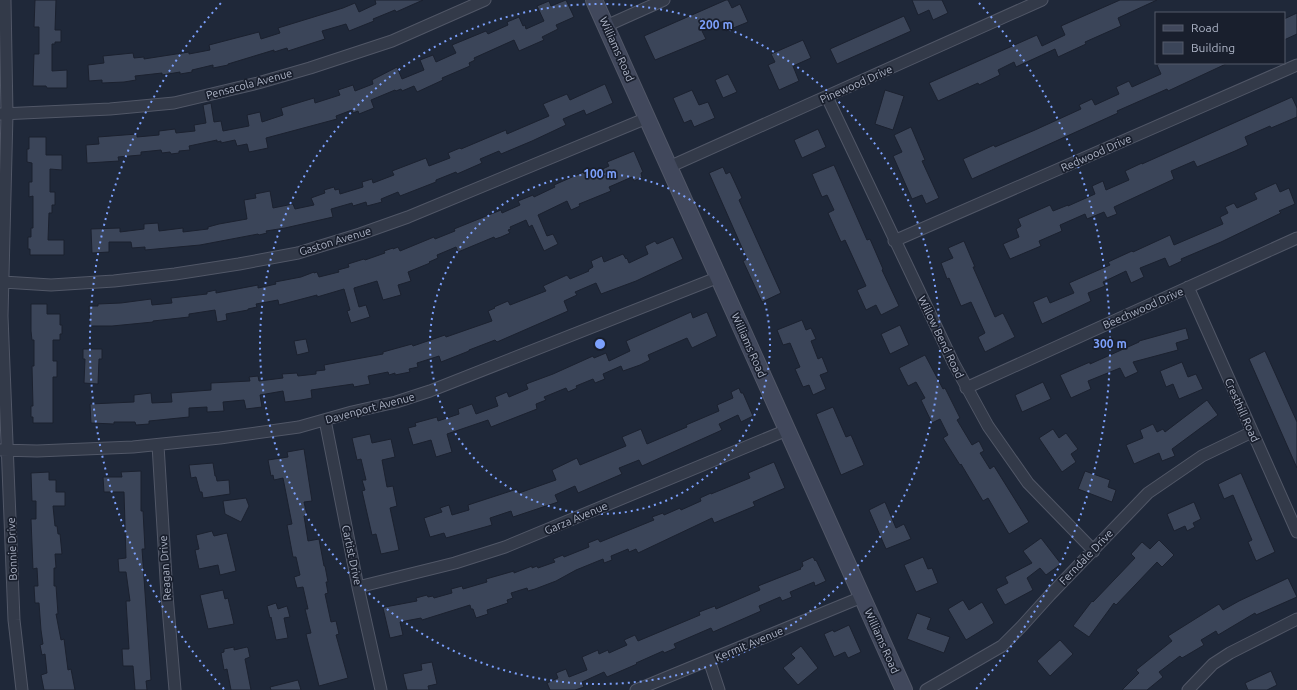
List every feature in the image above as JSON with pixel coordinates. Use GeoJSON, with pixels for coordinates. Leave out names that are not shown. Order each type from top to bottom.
{"type":"FeatureCollection","features":[{"type":"Feature","properties":{"kind":"street","name":"Bonnie Drive"},"geometry":{"type":"LineString","coordinates":[[5,0],[2,316],[4,450],[14,620],[22,690]]}},
{"type":"Feature","properties":{"kind":"street","name":"Pensacola Avenue"},"geometry":{"type":"LineString","coordinates":[[4,114],[110,109],[174,103],[258,83],[310,68],[392,41],[485,0]]}},
{"type":"Feature","properties":{"kind":"street","name":"Williams Road"},"geometry":{"type":"LineString","coordinates":[[594,0],[904,690]]}},
{"type":"Feature","properties":{"kind":"street"},"geometry":{"type":"LineString","coordinates":[[606,26],[664,0]]}},
{"type":"Feature","properties":{"kind":"street","name":"Pinewood Drive"},"geometry":{"type":"LineString","coordinates":[[669,167],[1042,0]]}},
{"type":"Feature","properties":{"kind":"street","name":"Redwood Drive"},"geometry":{"type":"LineString","coordinates":[[894,241],[1297,65]]}},
{"type":"Feature","properties":{"kind":"street","name":"Willow Bend Road"},"geometry":{"type":"LineString","coordinates":[[828,97],[894,241],[966,388],[988,426],[1028,484],[1094,550]]}},
{"type":"Feature","properties":{"kind":"street","name":"Gaston Avenue"},"geometry":{"type":"LineString","coordinates":[[3,282],[51,285],[114,281],[175,274],[298,253],[360,234],[408,217],[648,118]]}},
{"type":"Feature","properties":{"kind":"street","name":"Beechwood Drive"},"geometry":{"type":"LineString","coordinates":[[966,388],[1297,238]]}},
{"type":"Feature","properties":{"kind":"street","name":"Davenport Avenue"},"geometry":{"type":"LineString","coordinates":[[4,450],[37,451],[158,445],[299,427],[396,402],[430,391],[719,277]]}},
{"type":"Feature","properties":{"kind":"street","name":"Cresthill Road"},"geometry":{"type":"LineString","coordinates":[[1188,288],[1297,532]]}},
{"type":"Feature","properties":{"kind":"street","name":"Cartist Drive"},"geometry":{"type":"LineString","coordinates":[[325,420],[358,587],[381,690]]}},
{"type":"Feature","properties":{"kind":"street","name":"Garza Avenue"},"geometry":{"type":"LineString","coordinates":[[358,587],[455,563],[505,547],[787,430]]}},
{"type":"Feature","properties":{"kind":"street","name":"Ferndale Drive"},"geometry":{"type":"LineString","coordinates":[[926,690],[1002,646],[1148,493],[1202,456],[1252,432]]}},
{"type":"Feature","properties":{"kind":"street","name":"Reagan Drive"},"geometry":{"type":"LineString","coordinates":[[158,445],[167,595],[176,690]]}},
{"type":"Feature","properties":{"kind":"street","name":"Kermit Avenue"},"geometry":{"type":"LineString","coordinates":[[636,690],[862,597]]}},
{"type":"Feature","properties":{"kind":"street"},"geometry":{"type":"LineString","coordinates":[[1188,690],[1213,664],[1230,653],[1297,619]]}},
{"type":"Feature","properties":{"kind":"street"},"geometry":{"type":"LineString","coordinates":[[709,660],[719,690]]}},
{"type":"Feature","properties":{"kind":"building"},"geometry":{"type":"Polygon","coordinates":[[[35,0],[56,0],[55,30],[61,30],[61,42],[55,42],[55,44],[52,44],[52,71],[67,70],[67,88],[33,86],[34,54],[39,54],[39,27],[34,27],[35,0]]]}},
{"type":"Feature","properties":{"kind":"building"},"geometry":{"type":"Polygon","coordinates":[[[375,0],[423,0],[396,12],[395,10],[373,19],[374,21],[349,31],[346,24],[322,31],[325,39],[288,51],[287,48],[274,52],[274,50],[228,65],[213,68],[213,65],[192,70],[192,72],[180,74],[180,72],[162,75],[162,73],[135,76],[136,80],[124,82],[102,83],[102,80],[89,81],[88,65],[104,63],[103,56],[133,53],[134,58],[144,57],[144,59],[210,50],[209,45],[259,32],[261,39],[280,33],[278,28],[355,3],[359,12],[376,4],[375,0]]]}},
{"type":"Feature","properties":{"kind":"building"},"geometry":{"type":"Polygon","coordinates":[[[566,0],[574,17],[556,25],[558,29],[542,37],[544,40],[519,51],[514,40],[474,58],[475,60],[469,63],[470,66],[442,78],[443,80],[417,92],[414,86],[402,91],[401,89],[395,90],[371,100],[374,108],[359,114],[358,111],[353,113],[352,110],[336,116],[337,119],[266,138],[268,148],[249,152],[247,144],[237,146],[235,140],[221,143],[221,141],[217,142],[217,140],[189,146],[190,150],[179,151],[179,153],[162,153],[161,150],[141,152],[141,155],[118,157],[119,161],[87,163],[86,145],[99,144],[98,137],[137,134],[137,137],[159,135],[159,131],[175,129],[176,133],[195,131],[194,125],[206,123],[203,105],[211,103],[214,122],[221,121],[223,131],[249,126],[247,115],[260,112],[262,122],[283,115],[281,108],[314,98],[315,103],[340,95],[338,90],[353,85],[355,91],[373,84],[372,80],[397,67],[402,79],[424,70],[420,60],[433,55],[436,62],[456,53],[452,45],[486,31],[488,34],[508,25],[507,22],[519,17],[526,29],[544,21],[537,6],[549,1],[551,6],[566,0]]]}},
{"type":"Feature","properties":{"kind":"building"},"geometry":{"type":"Polygon","coordinates":[[[728,0],[732,8],[740,4],[748,22],[726,31],[722,22],[702,31],[706,39],[655,60],[644,36],[728,0]]]}},
{"type":"Feature","properties":{"kind":"building"},"geometry":{"type":"Polygon","coordinates":[[[912,0],[942,0],[948,13],[933,20],[929,10],[918,15],[912,0]]]}},
{"type":"Feature","properties":{"kind":"building"},"geometry":{"type":"Polygon","coordinates":[[[1120,0],[1157,0],[1118,18],[1121,26],[1085,42],[1086,44],[1058,57],[1055,49],[1016,67],[1014,62],[998,70],[1000,75],[938,101],[929,83],[1037,35],[1042,46],[1065,35],[1061,26],[1120,0]]]}},
{"type":"Feature","properties":{"kind":"building"},"geometry":{"type":"Polygon","coordinates":[[[1297,13],[1297,34],[1285,40],[1285,19],[1297,13]]]}},
{"type":"Feature","properties":{"kind":"building"},"geometry":{"type":"Polygon","coordinates":[[[904,16],[911,31],[837,64],[830,49],[904,16]]]}},
{"type":"Feature","properties":{"kind":"building"},"geometry":{"type":"Polygon","coordinates":[[[803,40],[811,58],[793,66],[799,81],[779,90],[768,65],[775,62],[771,54],[803,40]]]}},
{"type":"Feature","properties":{"kind":"building"},"geometry":{"type":"Polygon","coordinates":[[[1226,64],[1168,91],[1167,89],[1117,111],[1118,113],[972,179],[963,159],[994,145],[995,147],[1081,109],[1079,105],[1092,99],[1095,105],[1119,94],[1116,87],[1129,81],[1132,87],[1161,74],[1157,65],[1226,64]]]}},
{"type":"Feature","properties":{"kind":"building"},"geometry":{"type":"Polygon","coordinates":[[[728,74],[737,92],[723,98],[715,80],[728,74]]]}},
{"type":"Feature","properties":{"kind":"building"},"geometry":{"type":"Polygon","coordinates":[[[605,84],[613,103],[586,115],[584,110],[563,119],[566,125],[532,141],[501,154],[499,151],[480,159],[482,163],[457,174],[456,172],[436,180],[436,182],[400,196],[398,192],[381,199],[382,202],[367,206],[366,202],[353,206],[352,203],[331,209],[333,217],[266,231],[267,233],[259,235],[200,245],[145,250],[145,247],[132,248],[131,242],[109,242],[109,252],[92,253],[91,229],[120,228],[120,232],[144,229],[144,224],[158,223],[159,231],[183,228],[183,232],[208,229],[208,227],[219,224],[247,219],[244,200],[256,198],[255,194],[270,191],[273,208],[293,204],[295,209],[314,205],[311,198],[325,193],[324,190],[334,187],[335,190],[339,189],[340,194],[363,187],[362,182],[372,179],[373,183],[394,175],[392,171],[426,158],[429,166],[450,158],[448,153],[460,148],[461,149],[506,130],[507,134],[549,116],[543,104],[567,94],[570,100],[605,84]]]}},
{"type":"Feature","properties":{"kind":"building"},"geometry":{"type":"Polygon","coordinates":[[[692,90],[699,105],[708,102],[715,118],[694,127],[691,120],[684,123],[673,98],[692,90]]]}},
{"type":"Feature","properties":{"kind":"building"},"geometry":{"type":"Polygon","coordinates":[[[885,90],[904,96],[893,130],[875,124],[885,90]]]}},
{"type":"Feature","properties":{"kind":"building"},"geometry":{"type":"Polygon","coordinates":[[[1292,97],[1297,108],[1297,117],[1271,128],[1270,126],[1245,137],[1248,145],[1235,151],[1197,167],[1194,161],[1171,171],[1174,179],[1114,207],[1117,214],[1107,218],[1104,212],[1087,219],[1085,214],[1060,225],[1062,231],[1039,241],[1041,246],[1010,259],[1003,244],[1019,237],[1016,229],[1021,226],[1018,219],[1050,205],[1053,211],[1095,194],[1092,186],[1103,181],[1106,190],[1129,180],[1125,171],[1292,97]]]}},
{"type":"Feature","properties":{"kind":"building"},"geometry":{"type":"Polygon","coordinates":[[[911,127],[925,160],[922,161],[939,198],[926,204],[922,195],[912,199],[893,156],[902,152],[894,135],[911,127]]]}},
{"type":"Feature","properties":{"kind":"building"},"geometry":{"type":"Polygon","coordinates":[[[818,129],[826,147],[802,158],[794,140],[818,129]]]}},
{"type":"Feature","properties":{"kind":"building"},"geometry":{"type":"Polygon","coordinates":[[[29,137],[46,137],[46,155],[62,155],[62,170],[50,169],[50,192],[55,192],[55,205],[52,205],[52,213],[49,213],[48,240],[64,240],[64,255],[30,255],[30,249],[28,249],[28,237],[31,237],[31,228],[33,228],[33,196],[29,197],[29,182],[32,182],[32,163],[27,162],[29,137]]]}},
{"type":"Feature","properties":{"kind":"building"},"geometry":{"type":"Polygon","coordinates":[[[634,151],[643,172],[641,173],[642,177],[634,181],[632,177],[609,187],[611,191],[579,204],[580,206],[571,210],[567,201],[538,215],[547,236],[553,234],[558,244],[544,251],[532,225],[529,227],[526,220],[510,227],[511,229],[508,230],[510,233],[501,237],[495,239],[494,237],[458,252],[456,247],[437,255],[438,258],[429,262],[430,263],[408,272],[411,281],[398,285],[401,295],[383,300],[377,281],[354,288],[359,307],[366,305],[370,317],[351,323],[347,311],[350,310],[344,289],[317,297],[317,295],[279,305],[278,300],[256,304],[257,307],[248,310],[226,314],[227,320],[217,322],[215,310],[189,314],[189,317],[153,322],[112,326],[90,326],[89,306],[98,306],[98,304],[151,299],[152,305],[172,303],[171,298],[207,294],[207,292],[216,290],[216,293],[258,285],[258,288],[276,284],[275,282],[301,277],[314,272],[317,272],[319,277],[339,272],[338,270],[349,267],[348,264],[385,253],[384,251],[393,248],[398,247],[400,251],[434,237],[435,239],[455,231],[454,229],[501,210],[502,213],[520,205],[518,201],[533,195],[534,197],[555,187],[554,185],[588,170],[590,175],[609,166],[607,162],[634,151]]]}},
{"type":"Feature","properties":{"kind":"building"},"geometry":{"type":"Polygon","coordinates":[[[834,165],[867,240],[870,239],[883,269],[882,270],[899,306],[881,315],[876,305],[866,310],[857,290],[866,286],[845,240],[841,242],[828,213],[834,210],[827,195],[822,197],[812,174],[834,165]]]}},
{"type":"Feature","properties":{"kind":"building"},"geometry":{"type":"Polygon","coordinates":[[[723,167],[726,174],[730,172],[742,198],[739,200],[781,293],[762,302],[743,261],[747,259],[709,173],[723,167]]]}},
{"type":"Feature","properties":{"kind":"building"},"geometry":{"type":"Polygon","coordinates":[[[1276,183],[1280,192],[1289,188],[1295,204],[1279,211],[1281,213],[1221,242],[1181,259],[1182,261],[1169,267],[1165,258],[1140,268],[1144,277],[1131,283],[1126,271],[1103,282],[1105,286],[1088,293],[1091,301],[1042,324],[1033,302],[1047,296],[1050,303],[1074,293],[1069,283],[1110,265],[1108,262],[1170,235],[1174,245],[1223,224],[1220,217],[1228,213],[1225,207],[1234,203],[1237,208],[1257,199],[1254,193],[1276,183]]]}},
{"type":"Feature","properties":{"kind":"building"},"geometry":{"type":"Polygon","coordinates":[[[673,237],[683,259],[636,281],[601,294],[596,283],[575,292],[577,295],[564,301],[568,311],[497,342],[495,340],[441,362],[439,356],[417,363],[418,367],[409,369],[410,372],[389,375],[388,372],[368,376],[370,384],[354,387],[353,384],[311,390],[312,398],[301,400],[285,402],[283,391],[260,395],[262,407],[246,409],[244,400],[223,402],[224,411],[207,412],[207,407],[189,408],[189,417],[149,421],[149,424],[136,425],[135,422],[114,422],[114,424],[91,423],[90,404],[134,402],[134,395],[151,393],[152,403],[172,402],[171,393],[211,390],[211,383],[250,381],[249,377],[258,376],[259,381],[283,378],[282,374],[297,373],[298,376],[316,374],[316,371],[325,370],[324,365],[383,354],[383,352],[412,344],[413,346],[445,335],[446,337],[492,321],[488,311],[495,308],[494,307],[508,301],[510,305],[546,291],[543,286],[567,275],[570,279],[589,271],[588,270],[593,267],[591,261],[602,256],[604,262],[623,254],[629,263],[648,254],[645,246],[655,241],[657,244],[673,237]]]}},
{"type":"Feature","properties":{"kind":"building"},"geometry":{"type":"Polygon","coordinates":[[[964,241],[975,267],[973,267],[995,317],[1003,313],[1015,337],[985,352],[978,337],[985,333],[971,302],[961,306],[949,278],[947,279],[941,263],[953,258],[948,248],[964,241]]]}},
{"type":"Feature","properties":{"kind":"building"},"geometry":{"type":"Polygon","coordinates":[[[31,304],[47,304],[47,314],[60,314],[62,334],[60,334],[60,340],[53,340],[53,361],[57,361],[57,377],[53,377],[53,423],[33,423],[33,417],[31,417],[31,406],[33,406],[32,366],[34,366],[34,340],[32,340],[31,331],[31,304]]]}},
{"type":"Feature","properties":{"kind":"building"},"geometry":{"type":"Polygon","coordinates":[[[691,312],[693,318],[707,312],[717,336],[692,348],[687,338],[648,355],[650,360],[640,365],[623,371],[621,366],[603,374],[605,379],[595,383],[593,379],[576,386],[577,388],[568,392],[566,388],[544,397],[546,400],[536,404],[537,409],[491,427],[488,420],[447,434],[452,452],[436,457],[431,440],[413,445],[408,428],[416,426],[415,423],[437,417],[438,421],[459,414],[458,409],[472,404],[476,414],[498,406],[495,397],[507,392],[509,397],[528,389],[526,384],[593,356],[594,358],[606,353],[609,361],[630,351],[626,341],[691,312]]]}},
{"type":"Feature","properties":{"kind":"building"},"geometry":{"type":"Polygon","coordinates":[[[802,320],[806,330],[811,328],[816,339],[811,341],[818,359],[822,357],[828,372],[820,375],[826,389],[813,395],[809,385],[803,387],[795,369],[800,367],[790,343],[783,345],[777,330],[802,320]]]}},
{"type":"Feature","properties":{"kind":"building"},"geometry":{"type":"Polygon","coordinates":[[[900,325],[909,345],[890,354],[881,334],[900,325]]]}},
{"type":"Feature","properties":{"kind":"building"},"geometry":{"type":"Polygon","coordinates":[[[1186,328],[1189,339],[1176,343],[1178,350],[1133,362],[1138,372],[1125,378],[1120,368],[1088,381],[1091,389],[1071,398],[1060,375],[1090,362],[1090,364],[1139,341],[1186,328]]]}},
{"type":"Feature","properties":{"kind":"building"},"geometry":{"type":"Polygon","coordinates":[[[306,339],[309,352],[297,355],[294,341],[306,339]]]}},
{"type":"Feature","properties":{"kind":"building"},"geometry":{"type":"Polygon","coordinates":[[[83,349],[102,349],[102,359],[99,359],[98,384],[84,383],[85,359],[83,359],[83,349]]]}},
{"type":"Feature","properties":{"kind":"building"},"geometry":{"type":"Polygon","coordinates":[[[1265,351],[1297,422],[1297,468],[1249,359],[1265,351]]]}},
{"type":"Feature","properties":{"kind":"building"},"geometry":{"type":"Polygon","coordinates":[[[925,355],[943,389],[945,388],[960,418],[957,420],[972,445],[979,441],[984,451],[980,453],[990,469],[994,466],[1029,522],[1009,534],[988,498],[983,501],[961,464],[960,465],[943,438],[948,435],[940,419],[932,423],[921,400],[925,398],[916,382],[908,386],[899,368],[925,355]]]}},
{"type":"Feature","properties":{"kind":"building"},"geometry":{"type":"Polygon","coordinates":[[[1182,362],[1188,377],[1196,374],[1203,389],[1179,399],[1173,384],[1166,387],[1160,371],[1182,362]]]}},
{"type":"Feature","properties":{"kind":"building"},"geometry":{"type":"Polygon","coordinates":[[[1043,382],[1051,399],[1022,412],[1015,395],[1043,382]]]}},
{"type":"Feature","properties":{"kind":"building"},"geometry":{"type":"Polygon","coordinates":[[[739,388],[741,393],[743,393],[753,416],[741,422],[738,415],[719,424],[722,430],[642,466],[639,460],[619,468],[622,474],[578,493],[575,486],[555,495],[558,502],[513,517],[511,511],[490,518],[492,525],[446,538],[444,533],[430,537],[424,518],[442,512],[440,508],[449,505],[452,515],[469,510],[468,505],[517,489],[519,493],[556,480],[552,470],[577,458],[580,465],[626,446],[622,437],[641,429],[647,444],[687,427],[686,425],[719,411],[717,405],[733,398],[731,392],[739,388]]]}},
{"type":"Feature","properties":{"kind":"building"},"geometry":{"type":"Polygon","coordinates":[[[1207,400],[1218,415],[1172,449],[1175,456],[1162,461],[1159,453],[1134,464],[1126,445],[1143,438],[1140,430],[1153,424],[1157,432],[1163,429],[1165,432],[1207,400]]]}},
{"type":"Feature","properties":{"kind":"building"},"geometry":{"type":"Polygon","coordinates":[[[833,407],[846,437],[851,435],[864,465],[841,475],[816,414],[833,407]]]}},
{"type":"Feature","properties":{"kind":"building"},"geometry":{"type":"Polygon","coordinates":[[[1053,429],[1059,438],[1066,433],[1078,449],[1071,454],[1076,462],[1062,472],[1039,438],[1053,429]]]}},
{"type":"Feature","properties":{"kind":"building"},"geometry":{"type":"Polygon","coordinates":[[[370,434],[372,443],[391,439],[395,457],[382,460],[387,487],[393,486],[397,506],[390,508],[399,550],[381,554],[376,534],[372,535],[362,491],[365,490],[362,480],[366,480],[361,459],[357,460],[352,438],[370,434]]]}},
{"type":"Feature","properties":{"kind":"building"},"geometry":{"type":"Polygon","coordinates":[[[304,449],[312,501],[304,502],[307,515],[304,516],[308,541],[319,539],[328,582],[326,582],[328,593],[325,594],[331,622],[336,621],[339,634],[336,635],[348,678],[319,686],[306,634],[311,633],[305,609],[308,609],[303,587],[297,588],[294,577],[300,575],[296,557],[293,557],[287,525],[292,524],[283,478],[274,480],[273,475],[271,476],[268,460],[288,457],[287,452],[304,449]]]}},
{"type":"Feature","properties":{"kind":"building"},"geometry":{"type":"Polygon","coordinates":[[[774,462],[785,488],[753,502],[755,506],[714,523],[712,518],[638,553],[636,549],[629,552],[628,549],[611,556],[612,560],[604,563],[603,559],[535,589],[528,591],[527,588],[511,593],[513,598],[507,600],[508,603],[487,610],[488,614],[476,618],[470,605],[422,620],[421,618],[400,622],[403,635],[390,638],[383,608],[385,607],[417,601],[416,598],[427,595],[428,597],[433,596],[434,598],[452,593],[451,589],[462,586],[463,589],[487,582],[486,579],[514,571],[514,573],[532,566],[532,568],[537,566],[538,568],[555,562],[553,559],[563,555],[564,557],[589,547],[588,543],[598,539],[600,542],[654,520],[652,517],[663,513],[664,515],[680,508],[681,510],[701,501],[700,498],[750,478],[748,473],[774,462]]]}},
{"type":"Feature","properties":{"kind":"building"},"geometry":{"type":"Polygon","coordinates":[[[213,463],[217,481],[229,480],[230,494],[203,498],[196,477],[191,478],[189,465],[213,463]]]}},
{"type":"Feature","properties":{"kind":"building"},"geometry":{"type":"Polygon","coordinates":[[[141,471],[141,511],[143,511],[145,549],[142,549],[151,680],[146,681],[147,690],[135,690],[133,666],[123,666],[122,649],[129,649],[126,601],[130,601],[126,572],[119,572],[118,559],[126,558],[124,492],[104,492],[103,477],[122,477],[121,472],[141,471]]]}},
{"type":"Feature","properties":{"kind":"building"},"geometry":{"type":"Polygon","coordinates":[[[1085,471],[1110,480],[1108,487],[1116,490],[1112,502],[1078,489],[1085,471]]]}},
{"type":"Feature","properties":{"kind":"building"},"geometry":{"type":"Polygon","coordinates":[[[49,472],[49,480],[56,480],[56,492],[65,492],[65,506],[53,506],[55,526],[57,526],[58,534],[60,534],[62,554],[55,554],[56,568],[54,568],[54,586],[56,586],[58,614],[56,614],[61,640],[64,639],[68,670],[71,669],[75,690],[44,690],[41,675],[47,673],[45,654],[42,655],[40,645],[43,644],[39,603],[35,603],[34,586],[38,586],[37,568],[33,569],[31,519],[36,519],[36,501],[32,501],[31,473],[49,472]]]}},
{"type":"Feature","properties":{"kind":"building"},"geometry":{"type":"Polygon","coordinates":[[[1241,473],[1275,552],[1256,561],[1248,542],[1252,540],[1233,495],[1224,499],[1218,484],[1241,473]]]}},
{"type":"Feature","properties":{"kind":"building"},"geometry":{"type":"Polygon","coordinates":[[[246,498],[249,506],[241,522],[225,514],[223,501],[246,498]]]}},
{"type":"Feature","properties":{"kind":"building"},"geometry":{"type":"Polygon","coordinates":[[[885,502],[896,528],[904,524],[911,539],[886,549],[869,510],[885,502]]]}},
{"type":"Feature","properties":{"kind":"building"},"geometry":{"type":"Polygon","coordinates":[[[1194,502],[1201,519],[1193,523],[1195,527],[1187,531],[1185,526],[1174,531],[1167,514],[1194,502]]]}},
{"type":"Feature","properties":{"kind":"building"},"geometry":{"type":"Polygon","coordinates":[[[212,531],[214,536],[227,533],[236,571],[220,575],[218,565],[199,569],[195,550],[199,549],[196,535],[212,531]]]}},
{"type":"Feature","properties":{"kind":"building"},"geometry":{"type":"Polygon","coordinates":[[[1041,538],[1061,564],[1046,575],[1040,568],[1027,578],[1033,590],[1005,605],[996,589],[1008,583],[1005,577],[1032,563],[1023,551],[1041,538]]]}},
{"type":"Feature","properties":{"kind":"building"},"geometry":{"type":"Polygon","coordinates":[[[1159,540],[1174,555],[1162,567],[1157,562],[1116,605],[1114,603],[1089,637],[1073,626],[1092,601],[1093,602],[1135,558],[1131,554],[1142,542],[1150,549],[1159,540]]]}},
{"type":"Feature","properties":{"kind":"building"},"geometry":{"type":"Polygon","coordinates":[[[813,557],[815,561],[816,560],[826,581],[815,586],[814,582],[790,592],[792,597],[782,601],[780,597],[759,606],[761,611],[713,632],[711,628],[674,644],[676,648],[664,653],[663,651],[607,677],[604,672],[582,682],[584,687],[575,690],[550,690],[547,683],[558,678],[556,673],[566,669],[569,677],[587,670],[582,657],[598,650],[599,654],[608,650],[609,653],[627,645],[624,640],[635,635],[638,641],[700,615],[699,612],[715,606],[716,609],[760,590],[758,586],[801,569],[800,568],[803,566],[802,562],[813,557]]]}},
{"type":"Feature","properties":{"kind":"building"},"geometry":{"type":"Polygon","coordinates":[[[923,557],[928,569],[932,568],[938,583],[916,592],[904,565],[923,557]]]}},
{"type":"Feature","properties":{"kind":"building"},"geometry":{"type":"Polygon","coordinates":[[[1288,578],[1297,597],[1256,615],[1255,613],[1218,635],[1216,631],[1201,640],[1204,645],[1182,658],[1180,656],[1159,672],[1163,677],[1147,690],[1122,690],[1139,673],[1136,670],[1172,641],[1168,636],[1219,604],[1223,610],[1288,578]]]}},
{"type":"Feature","properties":{"kind":"building"},"geometry":{"type":"Polygon","coordinates":[[[223,590],[225,599],[228,598],[234,624],[208,629],[200,595],[223,590]]]}},
{"type":"Feature","properties":{"kind":"building"},"geometry":{"type":"Polygon","coordinates":[[[963,600],[969,610],[982,602],[994,623],[966,640],[948,609],[963,600]]]}},
{"type":"Feature","properties":{"kind":"building"},"geometry":{"type":"Polygon","coordinates":[[[276,603],[278,609],[287,606],[290,617],[284,618],[288,638],[276,640],[267,606],[276,603]]]}},
{"type":"Feature","properties":{"kind":"building"},"geometry":{"type":"Polygon","coordinates":[[[917,613],[931,618],[927,629],[950,637],[944,653],[907,639],[917,613]]]}},
{"type":"Feature","properties":{"kind":"building"},"geometry":{"type":"Polygon","coordinates":[[[849,625],[861,652],[848,658],[845,652],[834,657],[824,634],[833,630],[834,632],[849,625]]]}},
{"type":"Feature","properties":{"kind":"building"},"geometry":{"type":"Polygon","coordinates":[[[1060,640],[1073,654],[1050,676],[1037,661],[1060,640]]]}},
{"type":"Feature","properties":{"kind":"building"},"geometry":{"type":"Polygon","coordinates":[[[801,646],[818,668],[798,685],[783,668],[795,658],[791,654],[801,646]]]}},
{"type":"Feature","properties":{"kind":"building"},"geometry":{"type":"Polygon","coordinates":[[[234,647],[234,650],[248,648],[250,657],[245,659],[251,690],[231,690],[227,669],[224,670],[221,653],[224,652],[224,649],[234,647]]]}},
{"type":"Feature","properties":{"kind":"building"},"geometry":{"type":"Polygon","coordinates":[[[432,662],[437,684],[428,686],[429,690],[407,690],[403,674],[422,670],[421,664],[432,662]]]}},
{"type":"Feature","properties":{"kind":"building"},"geometry":{"type":"Polygon","coordinates":[[[1271,671],[1277,685],[1267,690],[1248,690],[1245,683],[1271,671]]]}},
{"type":"Feature","properties":{"kind":"building"},"geometry":{"type":"Polygon","coordinates":[[[298,680],[301,690],[271,690],[270,687],[298,680]]]}}]}
